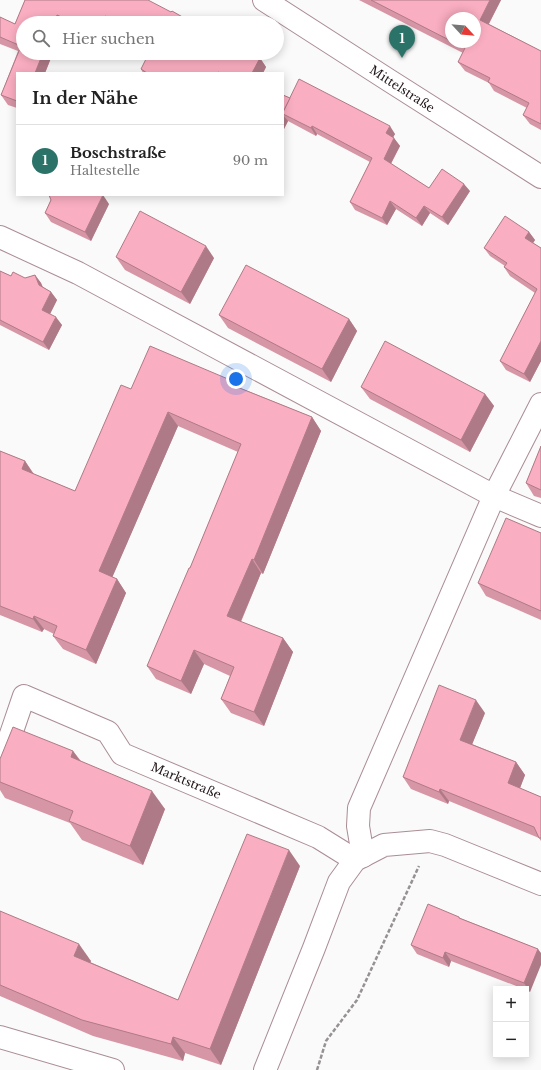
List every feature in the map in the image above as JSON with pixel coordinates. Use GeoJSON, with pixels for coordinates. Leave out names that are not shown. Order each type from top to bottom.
{"type":"FeatureCollection","features":[{"type":"Feature","properties":{"kind":"street","name":"Mittelstraße"},"geometry":{"type":"LineString","coordinates":[[264,0],[541,177]]}},
{"type":"Feature","properties":{"kind":"street"},"geometry":{"type":"LineString","coordinates":[[0,237],[78,273],[494,496],[541,516]]}},
{"type":"Feature","properties":{"kind":"street"},"geometry":{"type":"LineString","coordinates":[[359,858],[359,808],[494,496],[541,404]]}},
{"type":"Feature","properties":{"kind":"street","name":"Marktstraße"},"geometry":{"type":"LineString","coordinates":[[0,762],[24,696],[108,732],[122,754],[318,837],[359,858]]}},
{"type":"Feature","properties":{"kind":"street"},"geometry":{"type":"LineString","coordinates":[[265,1070],[339,882],[359,858],[384,845],[430,841],[445,845],[541,884]]}},
{"type":"Feature","properties":{"kind":"street"},"geometry":{"type":"LineString","coordinates":[[0,1037],[113,1070]]}},
{"type":"Feature","properties":{"kind":"path"},"geometry":{"type":"LineString","coordinates":[[317,1070],[326,1041],[357,1000],[430,841]]}},
{"type":"Feature","properties":{"kind":"building"},"geometry":{"type":"Polygon","coordinates":[[[25,0],[148,0],[181,16],[57,15],[18,16],[25,0]]]}},
{"type":"Feature","properties":{"kind":"building"},"geometry":{"type":"Polygon","coordinates":[[[371,0],[490,0],[481,18],[481,12],[445,12],[445,38],[371,0]]]}},
{"type":"Feature","properties":{"kind":"building"},"geometry":{"type":"Polygon","coordinates":[[[0,17],[15,24],[16,22],[16,44],[0,37],[0,17]]]}},
{"type":"Feature","properties":{"kind":"building"},"geometry":{"type":"Polygon","coordinates":[[[481,21],[541,51],[541,124],[523,115],[529,103],[488,82],[490,78],[458,62],[465,48],[481,48],[481,21]]]}},
{"type":"Feature","properties":{"kind":"building"},"geometry":{"type":"Polygon","coordinates":[[[16,58],[16,60],[40,60],[35,72],[16,72],[16,101],[1,95],[16,58]]]}},
{"type":"Feature","properties":{"kind":"building"},"geometry":{"type":"Polygon","coordinates":[[[146,60],[259,60],[253,72],[146,72],[141,69],[146,60]]]}},
{"type":"Feature","properties":{"kind":"building"},"geometry":{"type":"Polygon","coordinates":[[[299,79],[390,126],[386,133],[394,138],[384,159],[429,188],[442,169],[464,184],[442,217],[424,206],[416,218],[390,201],[382,218],[350,202],[372,158],[312,126],[311,128],[284,114],[284,110],[299,79]]]}},
{"type":"Feature","properties":{"kind":"building"},"geometry":{"type":"Polygon","coordinates":[[[284,95],[290,98],[284,110],[284,95]]]}},
{"type":"Feature","properties":{"kind":"building"},"geometry":{"type":"Polygon","coordinates":[[[49,196],[103,196],[85,232],[45,213],[51,200],[49,196]]]}},
{"type":"Feature","properties":{"kind":"building"},"geometry":{"type":"Polygon","coordinates":[[[140,211],[206,246],[181,292],[116,257],[140,211]]]}},
{"type":"Feature","properties":{"kind":"building"},"geometry":{"type":"Polygon","coordinates":[[[505,216],[529,232],[525,238],[541,248],[541,341],[524,374],[500,361],[537,289],[504,267],[507,263],[484,248],[505,216]]]}},
{"type":"Feature","properties":{"kind":"building"},"geometry":{"type":"Polygon","coordinates":[[[246,265],[349,319],[322,369],[219,315],[246,265]]]}},
{"type":"Feature","properties":{"kind":"building"},"geometry":{"type":"Polygon","coordinates":[[[0,271],[11,276],[13,272],[25,278],[35,275],[39,285],[51,292],[42,310],[56,317],[43,342],[0,320],[0,271]]]}},
{"type":"Feature","properties":{"kind":"building"},"geometry":{"type":"Polygon","coordinates":[[[385,341],[485,394],[461,440],[361,387],[385,341]]]}},
{"type":"Feature","properties":{"kind":"building"},"geometry":{"type":"Polygon","coordinates":[[[150,346],[228,379],[227,383],[312,417],[254,560],[252,559],[227,616],[283,638],[254,712],[221,699],[234,667],[194,650],[181,681],[147,666],[190,568],[241,444],[168,412],[99,571],[117,579],[86,650],[53,636],[57,626],[34,616],[33,619],[0,606],[0,451],[25,461],[22,469],[75,491],[121,385],[131,389],[150,346]]]}},
{"type":"Feature","properties":{"kind":"building"},"geometry":{"type":"Polygon","coordinates":[[[541,446],[541,490],[526,483],[541,446]]]}},
{"type":"Feature","properties":{"kind":"building"},"geometry":{"type":"Polygon","coordinates":[[[506,518],[541,533],[541,611],[478,583],[506,518]]]}},
{"type":"Feature","properties":{"kind":"building"},"geometry":{"type":"Polygon","coordinates":[[[439,685],[476,700],[460,740],[516,762],[508,783],[541,797],[541,838],[539,838],[534,827],[440,789],[439,792],[403,777],[439,685]]]}},
{"type":"Feature","properties":{"kind":"building"},"geometry":{"type":"Polygon","coordinates":[[[13,727],[73,751],[71,757],[152,791],[130,846],[69,821],[73,811],[0,782],[0,759],[13,727]]]}},
{"type":"Feature","properties":{"kind":"building"},"geometry":{"type":"Polygon","coordinates":[[[247,834],[289,850],[210,1049],[173,1037],[171,1044],[82,1020],[0,985],[0,911],[79,944],[74,956],[178,1000],[247,834]]]}},
{"type":"Feature","properties":{"kind":"building"},"geometry":{"type":"Polygon","coordinates":[[[428,904],[459,918],[538,949],[524,983],[445,952],[443,958],[411,945],[428,904]]]}},
{"type":"Feature","properties":{"kind":"place","name":"Boschstraße"},"geometry":{"type":"Point","coordinates":[402,58]}}]}
